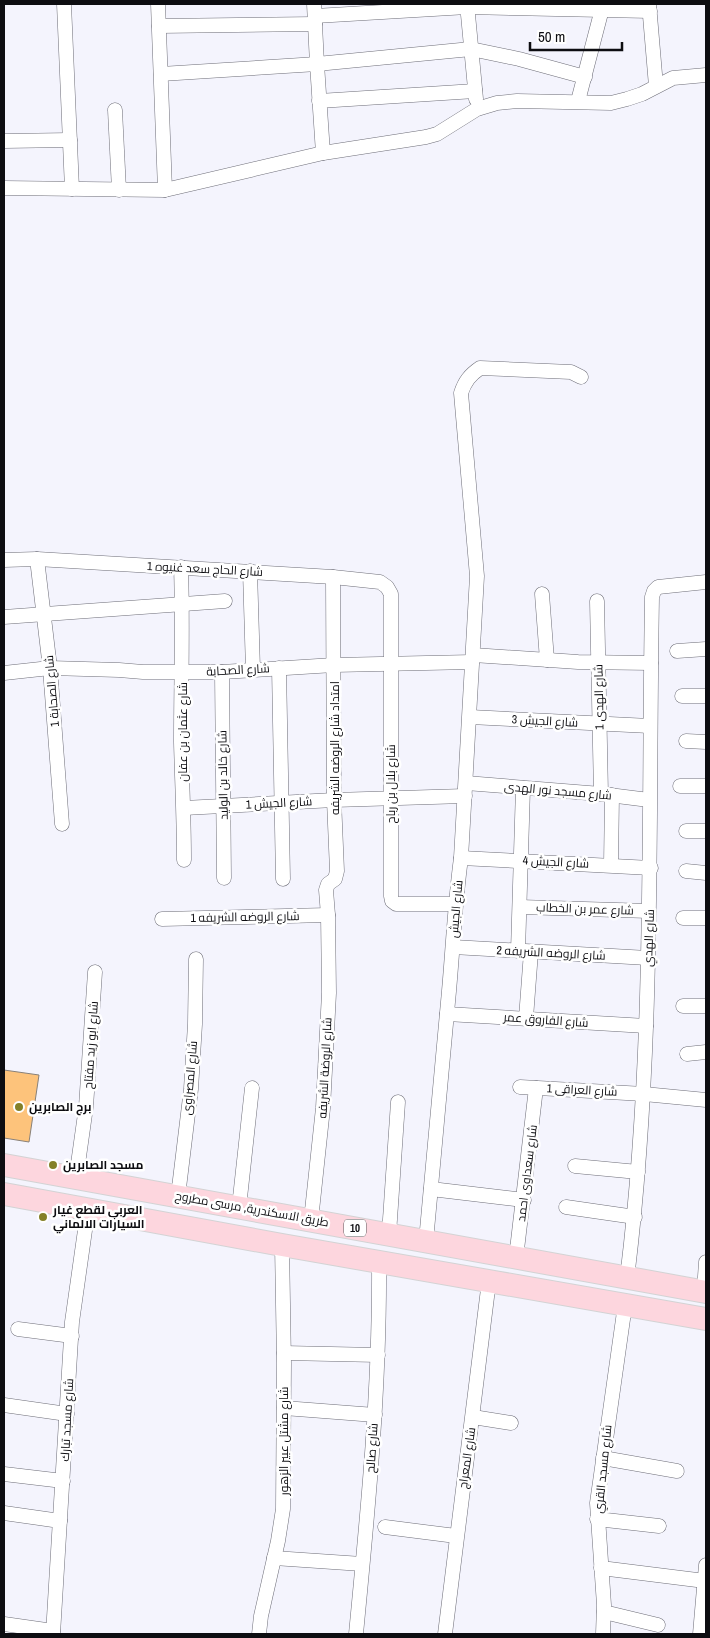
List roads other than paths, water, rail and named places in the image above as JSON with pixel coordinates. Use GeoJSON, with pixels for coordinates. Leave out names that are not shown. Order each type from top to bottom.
{"type":"FeatureCollection","features":[{"type":"Feature","properties":{"kind":"main road","name":"طريق الاسكندرية, مرسى مطروح"},"geometry":{"type":"LineString","coordinates":[[4,1165],[705,1292]]}},
{"type":"Feature","properties":{"kind":"main road"},"geometry":{"type":"LineString","coordinates":[[138,1218],[142,1190]]}},
{"type":"Feature","properties":{"kind":"main road"},"geometry":{"type":"LineString","coordinates":[[4,1194],[282,1245],[706,1318]]}},
{"type":"Feature","properties":{"kind":"street"},"geometry":{"type":"LineString","coordinates":[[64,4],[72,190]]}},
{"type":"Feature","properties":{"kind":"street"},"geometry":{"type":"LineString","coordinates":[[158,4],[166,190]]}},
{"type":"Feature","properties":{"kind":"street"},"geometry":{"type":"LineString","coordinates":[[159,26],[467,5],[602,9],[650,7],[656,86]]}},
{"type":"Feature","properties":{"kind":"street"},"geometry":{"type":"LineString","coordinates":[[467,5],[477,109]]}},
{"type":"Feature","properties":{"kind":"street"},"geometry":{"type":"LineString","coordinates":[[578,102],[602,9]]}},
{"type":"Feature","properties":{"kind":"street"},"geometry":{"type":"LineString","coordinates":[[315,15],[316,64],[323,153]]}},
{"type":"Feature","properties":{"kind":"street"},"geometry":{"type":"LineString","coordinates":[[161,74],[316,64],[472,49],[584,77]]}},
{"type":"Feature","properties":{"kind":"street"},"geometry":{"type":"LineString","coordinates":[[4,188],[166,190],[323,153],[426,137],[437,134],[477,109],[496,103],[517,101],[611,102],[642,94],[673,78],[706,75]]}},
{"type":"Feature","properties":{"kind":"street"},"geometry":{"type":"LineString","coordinates":[[319,101],[476,91]]}},
{"type":"Feature","properties":{"kind":"street"},"geometry":{"type":"LineString","coordinates":[[115,110],[120,190]]}},
{"type":"Feature","properties":{"kind":"street"},"geometry":{"type":"LineString","coordinates":[[4,140],[70,140]]}},
{"type":"Feature","properties":{"kind":"street","name":"شارع الجيش"},"geometry":{"type":"LineString","coordinates":[[426,1241],[453,947],[455,904],[461,858],[477,576],[462,393],[465,382],[471,374],[480,368],[571,372],[581,377]]}},
{"type":"Feature","properties":{"kind":"street","name":"شارع الحاج سعد غنيوه 1"},"geometry":{"type":"LineString","coordinates":[[4,560],[36,559],[250,571],[380,582],[387,587],[391,594],[391,602]]}},
{"type":"Feature","properties":{"kind":"street","name":"شارع الصحابة 1"},"geometry":{"type":"LineString","coordinates":[[36,559],[50,668],[62,824]]}},
{"type":"Feature","properties":{"kind":"street","name":"شارع عثمان بن عفان"},"geometry":{"type":"LineString","coordinates":[[181,567],[181,740],[184,860]]}},
{"type":"Feature","properties":{"kind":"street"},"geometry":{"type":"LineString","coordinates":[[250,571],[253,670]]}},
{"type":"Feature","properties":{"kind":"street","name":"امتداد شارع الروضه الشريفه"},"geometry":{"type":"LineString","coordinates":[[328,915],[326,890],[337,871],[334,800],[333,577]]}},
{"type":"Feature","properties":{"kind":"street","name":"شارع الهدي"},"geometry":{"type":"LineString","coordinates":[[627,1278],[635,1218],[644,1094],[651,868],[650,726],[652,597],[658,587],[706,582]]}},
{"type":"Feature","properties":{"kind":"street"},"geometry":{"type":"LineString","coordinates":[[542,594],[547,660]]}},
{"type":"Feature","properties":{"kind":"street"},"geometry":{"type":"LineString","coordinates":[[4,616],[224,601]]}},
{"type":"Feature","properties":{"kind":"street","name":"شارع الهدى 1"},"geometry":{"type":"LineString","coordinates":[[597,601],[600,724],[607,795],[610,865]]}},
{"type":"Feature","properties":{"kind":"street","name":"شارع بلال بن رباح"},"geometry":{"type":"LineString","coordinates":[[391,602],[392,901],[396,904],[455,904]]}},
{"type":"Feature","properties":{"kind":"street"},"geometry":{"type":"LineString","coordinates":[[677,651],[706,649]]}},
{"type":"Feature","properties":{"kind":"street","name":"شارع الصحابة"},"geometry":{"type":"LineString","coordinates":[[4,673],[50,668],[143,672],[222,672],[472,658],[651,663]]}},
{"type":"Feature","properties":{"kind":"street"},"geometry":{"type":"LineString","coordinates":[[279,668],[282,879]]}},
{"type":"Feature","properties":{"kind":"street","name":"شارع خالد بن الوليد"},"geometry":{"type":"LineString","coordinates":[[222,672],[224,878]]}},
{"type":"Feature","properties":{"kind":"street"},"geometry":{"type":"LineString","coordinates":[[682,696],[706,696]]}},
{"type":"Feature","properties":{"kind":"street","name":"شارع الجيش 3"},"geometry":{"type":"LineString","coordinates":[[470,716],[650,726]]}},
{"type":"Feature","properties":{"kind":"street"},"geometry":{"type":"LineString","coordinates":[[686,741],[706,742]]}},
{"type":"Feature","properties":{"kind":"street"},"geometry":{"type":"LineString","coordinates":[[680,786],[706,786]]}},
{"type":"Feature","properties":{"kind":"street"},"geometry":{"type":"LineString","coordinates":[[523,788],[520,907],[524,951],[526,1018]]}},
{"type":"Feature","properties":{"kind":"street","name":"شارع مسجد نور الهدى"},"geometry":{"type":"LineString","coordinates":[[465,790],[523,788],[650,800]]}},
{"type":"Feature","properties":{"kind":"street","name":"شارع الجيش 1"},"geometry":{"type":"LineString","coordinates":[[184,808],[391,797],[465,790]]}},
{"type":"Feature","properties":{"kind":"street"},"geometry":{"type":"LineString","coordinates":[[686,830],[706,831]]}},
{"type":"Feature","properties":{"kind":"street","name":"شارع الجيش 4"},"geometry":{"type":"LineString","coordinates":[[461,858],[651,868]]}},
{"type":"Feature","properties":{"kind":"street"},"geometry":{"type":"LineString","coordinates":[[686,871],[706,873]]}},
{"type":"Feature","properties":{"kind":"street","name":"شارع عمر بن الخطاب"},"geometry":{"type":"LineString","coordinates":[[520,907],[650,911]]}},
{"type":"Feature","properties":{"kind":"street","name":"شارع الروضه الشريفه 1"},"geometry":{"type":"LineString","coordinates":[[162,919],[328,915]]}},
{"type":"Feature","properties":{"kind":"street","name":"شارع الروضة الشريفه"},"geometry":{"type":"LineString","coordinates":[[311,1220],[323,1108],[329,993],[328,915]]}},
{"type":"Feature","properties":{"kind":"street"},"geometry":{"type":"LineString","coordinates":[[683,918],[706,918]]}},
{"type":"Feature","properties":{"kind":"street","name":"شارع الروضه الشريفه 2"},"geometry":{"type":"LineString","coordinates":[[453,947],[648,958]]}},
{"type":"Feature","properties":{"kind":"street","name":"شارع المصراوى"},"geometry":{"type":"LineString","coordinates":[[178,1196],[191,1089],[196,959]]}},
{"type":"Feature","properties":{"kind":"street","name":"شارع ابو زيد مفتاح"},"geometry":{"type":"LineString","coordinates":[[76,1178],[86,1107],[96,972]]}},
{"type":"Feature","properties":{"kind":"street"},"geometry":{"type":"LineString","coordinates":[[683,1006],[706,1006]]}},
{"type":"Feature","properties":{"kind":"street","name":"شارع الفاروق عمر"},"geometry":{"type":"LineString","coordinates":[[447,1014],[646,1026]]}},
{"type":"Feature","properties":{"kind":"street"},"geometry":{"type":"LineString","coordinates":[[687,1054],[706,1052]]}},
{"type":"Feature","properties":{"kind":"street","name":"شارع العراقى 1"},"geometry":{"type":"LineString","coordinates":[[520,1087],[644,1094],[706,1100]]}},
{"type":"Feature","properties":{"kind":"street"},"geometry":{"type":"LineString","coordinates":[[239,1207],[252,1088]]}},
{"type":"Feature","properties":{"kind":"street","name":"شارع سعداوى احمد"},"geometry":{"type":"LineString","coordinates":[[516,1258],[536,1088]]}},
{"type":"Feature","properties":{"kind":"street"},"geometry":{"type":"LineString","coordinates":[[389,1234],[398,1102]]}},
{"type":"Feature","properties":{"kind":"street"},"geometry":{"type":"LineString","coordinates":[[574,1166],[638,1172]]}},
{"type":"Feature","properties":{"kind":"street"},"geometry":{"type":"LineString","coordinates":[[431,1189],[524,1200]]}},
{"type":"Feature","properties":{"kind":"street"},"geometry":{"type":"LineString","coordinates":[[566,1207],[635,1218]]}},
{"type":"Feature","properties":{"kind":"street","name":"شارع مسجد تبارك"},"geometry":{"type":"LineString","coordinates":[[4,1624],[53,1633],[72,1336],[88,1209]]}},
{"type":"Feature","properties":{"kind":"street","name":"شارع مشتل عبير الزهور"},"geometry":{"type":"LineString","coordinates":[[259,1634],[283,1509],[284,1353],[282,1245]]}},
{"type":"Feature","properties":{"kind":"street","name":"شارع صالح"},"geometry":{"type":"LineString","coordinates":[[356,1634],[375,1415],[379,1262]]}},
{"type":"Feature","properties":{"kind":"street"},"geometry":{"type":"LineString","coordinates":[[705,1292],[706,1262]]}},
{"type":"Feature","properties":{"kind":"street","name":"شارع المعراج"},"geometry":{"type":"LineString","coordinates":[[445,1634],[489,1281]]}},
{"type":"Feature","properties":{"kind":"street","name":"شارع مسجد القري"},"geometry":{"type":"LineString","coordinates":[[603,1634],[604,1612],[597,1503],[625,1305]]}},
{"type":"Feature","properties":{"kind":"street"},"geometry":{"type":"LineString","coordinates":[[18,1329],[72,1336]]}},
{"type":"Feature","properties":{"kind":"street"},"geometry":{"type":"LineString","coordinates":[[284,1353],[378,1355]]}},
{"type":"Feature","properties":{"kind":"street"},"geometry":{"type":"LineString","coordinates":[[4,1405],[67,1414]]}},
{"type":"Feature","properties":{"kind":"street"},"geometry":{"type":"LineString","coordinates":[[284,1408],[375,1415]]}},
{"type":"Feature","properties":{"kind":"street"},"geometry":{"type":"LineString","coordinates":[[473,1417],[511,1423]]}},
{"type":"Feature","properties":{"kind":"street"},"geometry":{"type":"LineString","coordinates":[[603,1458],[677,1471]]}},
{"type":"Feature","properties":{"kind":"street"},"geometry":{"type":"LineString","coordinates":[[4,1474],[63,1481]]}},
{"type":"Feature","properties":{"kind":"street"},"geometry":{"type":"LineString","coordinates":[[4,1513],[60,1521]]}},
{"type":"Feature","properties":{"kind":"street"},"geometry":{"type":"LineString","coordinates":[[597,1519],[659,1526]]}},
{"type":"Feature","properties":{"kind":"street"},"geometry":{"type":"LineString","coordinates":[[385,1527],[456,1536]]}},
{"type":"Feature","properties":{"kind":"street"},"geometry":{"type":"LineString","coordinates":[[274,1558],[362,1564]]}},
{"type":"Feature","properties":{"kind":"street"},"geometry":{"type":"LineString","coordinates":[[700,1634],[706,1566]]}},
{"type":"Feature","properties":{"kind":"street"},"geometry":{"type":"LineString","coordinates":[[601,1568],[705,1582]]}},
{"type":"Feature","properties":{"kind":"street"},"geometry":{"type":"LineString","coordinates":[[604,1612],[658,1625]]}},
{"type":"Feature","properties":{"kind":"place","name":"برج الصابرين"},"geometry":{"type":"Point","coordinates":[19,1107]}},
{"type":"Feature","properties":{"kind":"place","name":"مسجد الصابرين"},"geometry":{"type":"Point","coordinates":[53,1165]}},
{"type":"Feature","properties":{"kind":"place","name":"العربي لقطع غيار السيارات الالماني"},"geometry":{"type":"Point","coordinates":[43,1217]}}]}
